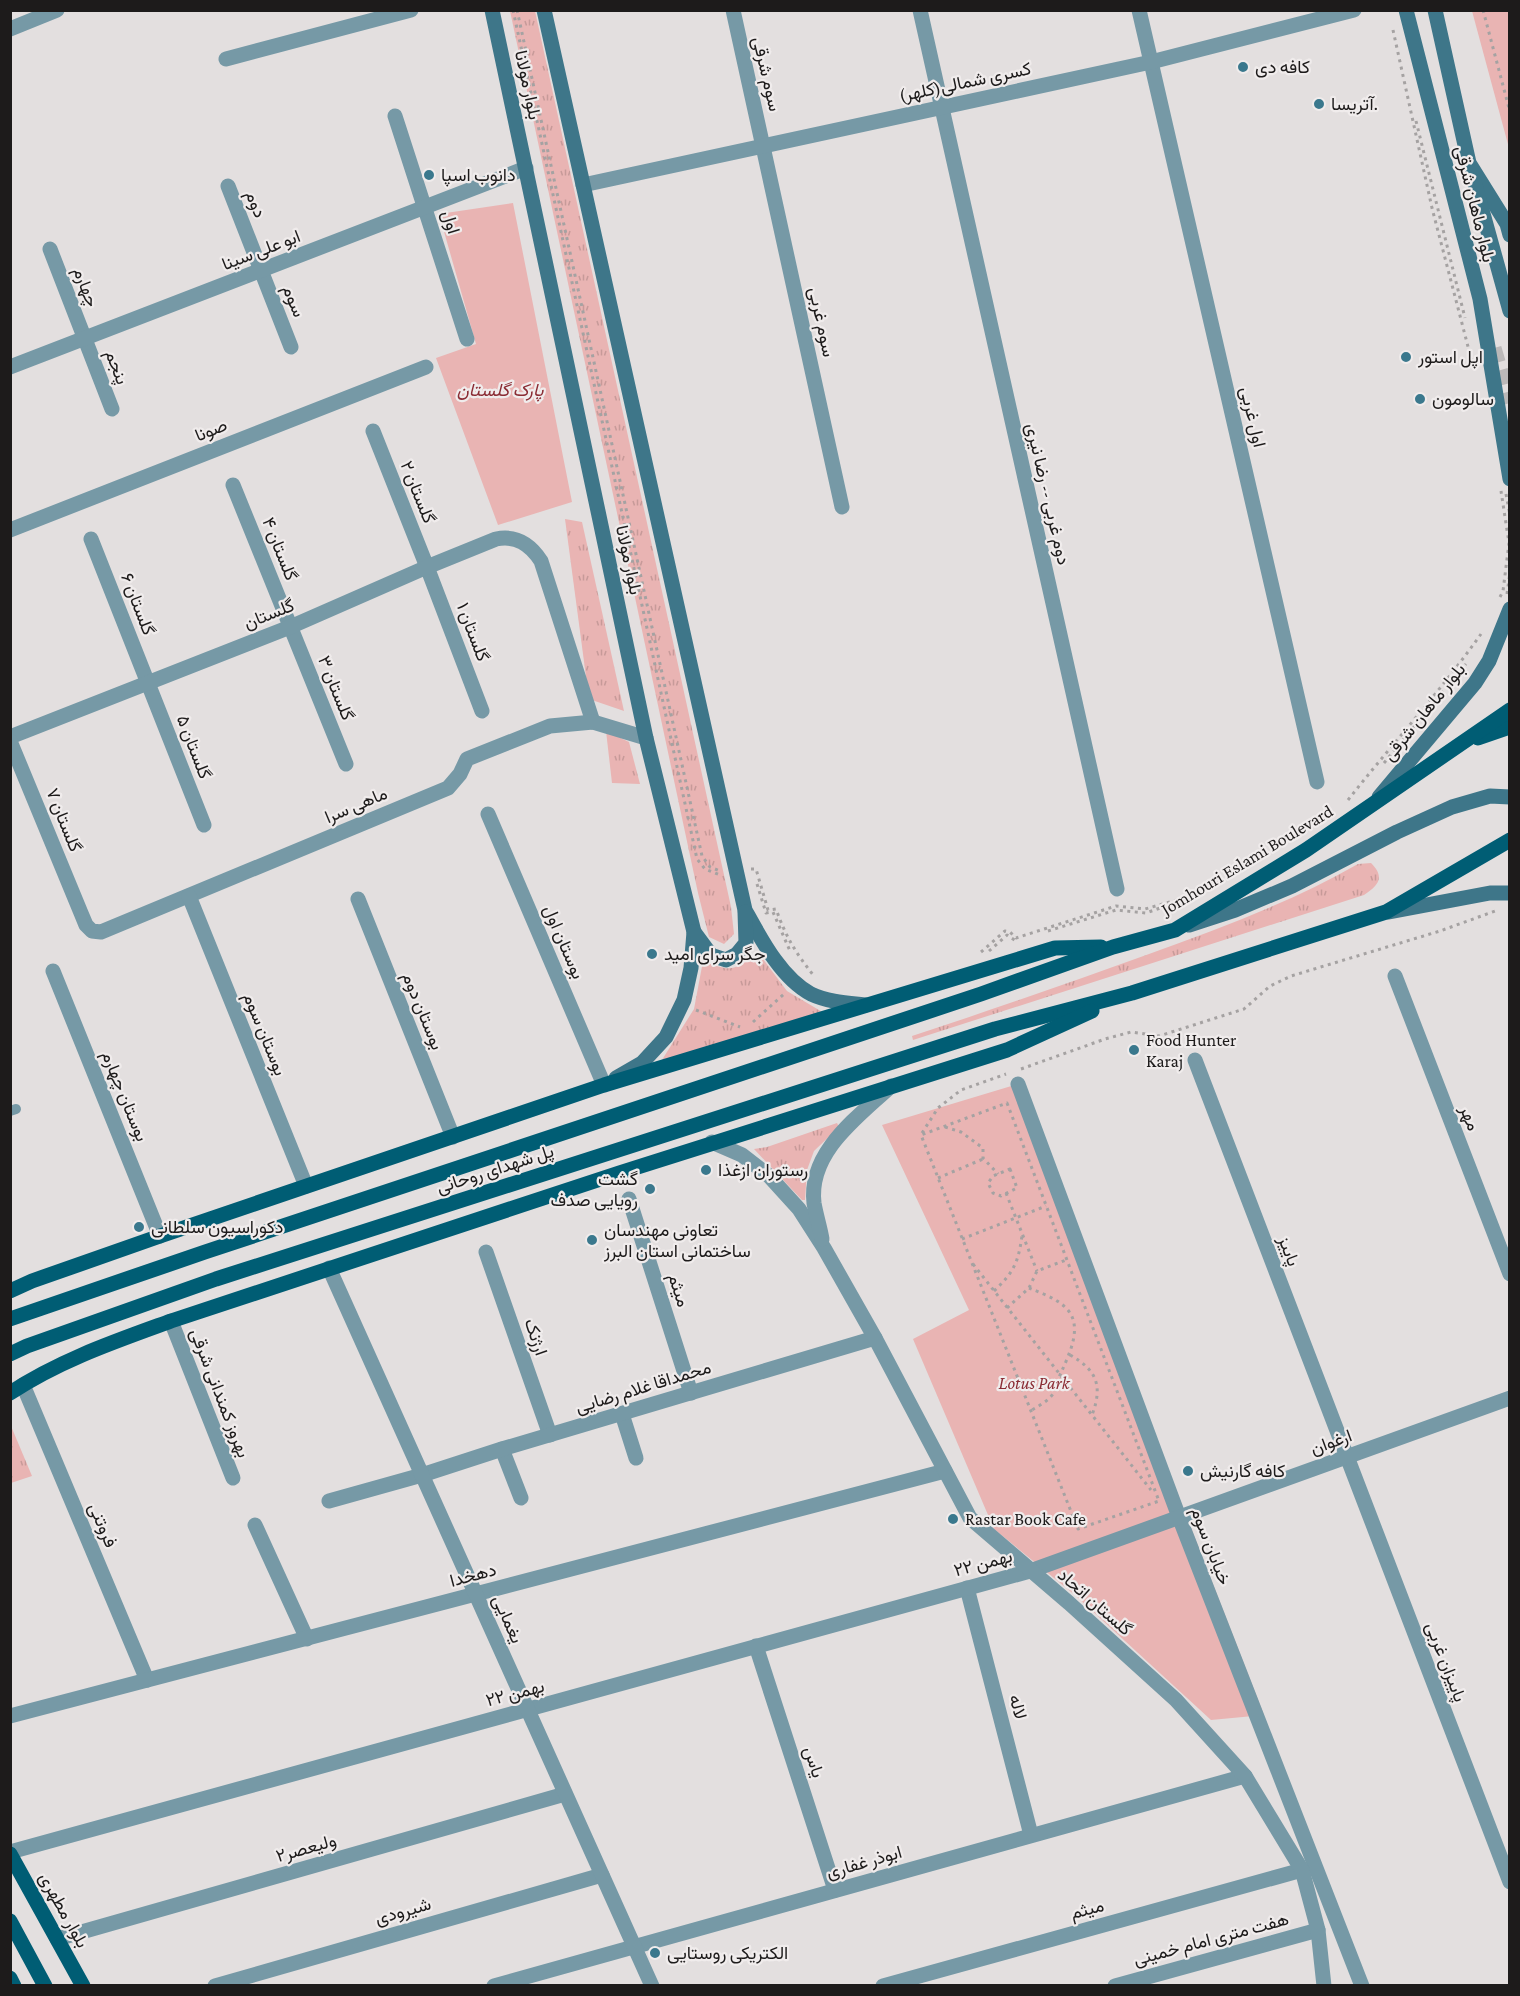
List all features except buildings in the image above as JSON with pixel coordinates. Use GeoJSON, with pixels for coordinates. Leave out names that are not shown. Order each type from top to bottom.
{"type":"FeatureCollection","features":[{"type":"Feature","properties":{"kind":"main road","name":"بلوار مولانا"},"geometry":{"type":"LineString","coordinates":[[492,10],[646,738],[694,932],[691,968],[684,1000],[666,1037],[642,1063],[604,1085]]}},
{"type":"Feature","properties":{"kind":"main road","name":"بلوار مولانا"},"geometry":{"type":"LineString","coordinates":[[544,10],[745,910],[770,953],[798,985],[812,994],[837,1002],[871,1005]]}},
{"type":"Feature","properties":{"kind":"main road","name":"بلوار ماهان شرقی"},"geometry":{"type":"LineString","coordinates":[[1406,10],[1480,299],[1505,484]]}},
{"type":"Feature","properties":{"kind":"main road","name":"بلوار ماهان شرقی"},"geometry":{"type":"LineString","coordinates":[[1435,10],[1469,163],[1507,224],[1509,236]]}},
{"type":"Feature","properties":{"kind":"main road"},"geometry":{"type":"LineString","coordinates":[[1469,163],[1509,311]]}},
{"type":"Feature","properties":{"kind":"main road","name":"بلوار ماهان شرقی"},"geometry":{"type":"LineString","coordinates":[[1376,802],[1475,683],[1489,661],[1504,604]]}},
{"type":"Feature","properties":{"kind":"main road","name":"Jomhouri Eslami Boulevard"},"geometry":{"type":"LineString","coordinates":[[981,994],[1113,947],[1175,930],[1306,850],[1509,710]]}},
{"type":"Feature","properties":{"kind":"main road"},"geometry":{"type":"LineString","coordinates":[[1462,744],[1509,727]]}},
{"type":"Feature","properties":{"kind":"main road"},"geometry":{"type":"LineString","coordinates":[[1175,930],[1292,886],[1397,832],[1452,807],[1490,796],[1509,797]]}},
{"type":"Feature","properties":{"kind":"main road"},"geometry":{"type":"LineString","coordinates":[[1386,912],[1509,840]]}},
{"type":"Feature","properties":{"kind":"main road"},"geometry":{"type":"LineString","coordinates":[[17,1389],[58,1366],[171,1321],[712,1142],[1006,1050],[1132,993],[1386,912],[1490,893],[1507,900]]}},
{"type":"Feature","properties":{"kind":"main road"},"geometry":{"type":"LineString","coordinates":[[694,932],[711,955],[726,960],[737,954],[746,943],[745,910]]}},
{"type":"Feature","properties":{"kind":"main road"},"geometry":{"type":"LineString","coordinates":[[10,1291],[32,1281],[160,1236],[604,1085],[1055,948],[1113,947]]}},
{"type":"Feature","properties":{"kind":"main road","name":"پل شهدای روحانی"},"geometry":{"type":"LineString","coordinates":[[10,1354],[216,1279],[995,1029],[1132,993]]}},
{"type":"Feature","properties":{"kind":"main road","name":"پل شهدای روحانی"},"geometry":{"type":"LineString","coordinates":[[10,1319],[204,1252],[981,994]]}},
{"type":"Feature","properties":{"kind":"main road","name":"بلوار مطهری"},"geometry":{"type":"LineString","coordinates":[[10,1853],[82,1984]]}},
{"type":"Feature","properties":{"kind":"main road"},"geometry":{"type":"LineString","coordinates":[[10,1922],[45,1986]]}},
{"type":"Feature","properties":{"kind":"main road"},"geometry":{"type":"LineString","coordinates":[[10,1978],[15,1986]]}},
{"type":"Feature","properties":{"kind":"street"},"geometry":{"type":"LineString","coordinates":[[10,29],[57,10]]}},
{"type":"Feature","properties":{"kind":"street"},"geometry":{"type":"LineString","coordinates":[[226,59],[411,10]]}},
{"type":"Feature","properties":{"kind":"street","name":"سوم شرقی"},"geometry":{"type":"LineString","coordinates":[[733,10],[764,146]]}},
{"type":"Feature","properties":{"kind":"street","name":"دوم غربی -- رضا نیری"},"geometry":{"type":"LineString","coordinates":[[920,10],[1117,890]]}},
{"type":"Feature","properties":{"kind":"street","name":"اول غربی"},"geometry":{"type":"LineString","coordinates":[[1139,10],[1317,782]]}},
{"type":"Feature","properties":{"kind":"street","name":"کسری شمالی(کلهر)"},"geometry":{"type":"LineString","coordinates":[[583,185],[1151,62],[1354,10]]}},
{"type":"Feature","properties":{"kind":"street","name":"اول"},"geometry":{"type":"LineString","coordinates":[[395,116],[467,339]]}},
{"type":"Feature","properties":{"kind":"street","name":"سوم غربی"},"geometry":{"type":"LineString","coordinates":[[764,146],[842,507]]}},
{"type":"Feature","properties":{"kind":"street","name":"ابو علی سینا"},"geometry":{"type":"LineString","coordinates":[[10,367],[526,168]]}},
{"type":"Feature","properties":{"kind":"street","name":"دوم"},"geometry":{"type":"LineString","coordinates":[[228,186],[261,270]]}},
{"type":"Feature","properties":{"kind":"street","name":"چهارم"},"geometry":{"type":"LineString","coordinates":[[50,249],[85,338]]}},
{"type":"Feature","properties":{"kind":"street","name":"سوم"},"geometry":{"type":"LineString","coordinates":[[261,270],[291,347]]}},
{"type":"Feature","properties":{"kind":"street","name":"پنجم"},"geometry":{"type":"LineString","coordinates":[[85,338],[112,409]]}},
{"type":"Feature","properties":{"kind":"street","name":"صونا"},"geometry":{"type":"LineString","coordinates":[[10,530],[426,367]]}},
{"type":"Feature","properties":{"kind":"street","name":"گلستان ۲"},"geometry":{"type":"LineString","coordinates":[[373,431],[427,567]]}},
{"type":"Feature","properties":{"kind":"street","name":"گلستان ۴"},"geometry":{"type":"LineString","coordinates":[[233,485],[290,627]]}},
{"type":"Feature","properties":{"kind":"street","name":"گلستان"},"geometry":{"type":"LineString","coordinates":[[10,739],[290,627],[427,567],[506,537],[518,539],[541,561],[592,722]]}},
{"type":"Feature","properties":{"kind":"street","name":"گلستان ۶"},"geometry":{"type":"LineString","coordinates":[[91,539],[148,683]]}},
{"type":"Feature","properties":{"kind":"street","name":"گلستان ۱"},"geometry":{"type":"LineString","coordinates":[[427,567],[482,711]]}},
{"type":"Feature","properties":{"kind":"street","name":"گلستان ۳"},"geometry":{"type":"LineString","coordinates":[[290,627],[346,764]]}},
{"type":"Feature","properties":{"kind":"street","name":"گلستان ۵"},"geometry":{"type":"LineString","coordinates":[[148,683],[204,825]]}},
{"type":"Feature","properties":{"kind":"street","name":"ماهی سرا"},"geometry":{"type":"LineString","coordinates":[[81,913],[86,925],[92,931],[101,932],[448,788],[460,774],[467,759],[549,726],[592,722],[646,738]]}},
{"type":"Feature","properties":{"kind":"street","name":"گلستان ۷"},"geometry":{"type":"LineString","coordinates":[[10,739],[81,913]]}},
{"type":"Feature","properties":{"kind":"street","name":"بوستان اول"},"geometry":{"type":"LineString","coordinates":[[488,814],[604,1085]]}},
{"type":"Feature","properties":{"kind":"street","name":"بوستان سوم"},"geometry":{"type":"LineString","coordinates":[[189,896],[306,1186]]}},
{"type":"Feature","properties":{"kind":"street","name":"بوستان دوم"},"geometry":{"type":"LineString","coordinates":[[358,899],[453,1137]]}},
{"type":"Feature","properties":{"kind":"street","name":"بوستان چهارم"},"geometry":{"type":"LineString","coordinates":[[53,971],[160,1236]]}},
{"type":"Feature","properties":{"kind":"street","name":"مهر"},"geometry":{"type":"LineString","coordinates":[[1395,976],[1509,1274]]}},
{"type":"Feature","properties":{"kind":"street","name":"پاییز"},"geometry":{"type":"LineString","coordinates":[[1195,1060],[1347,1457]]}},
{"type":"Feature","properties":{"kind":"street","name":"خیابان سوم"},"geometry":{"type":"LineString","coordinates":[[1018,1084],[1179,1517],[1362,1986]]}},
{"type":"Feature","properties":{"kind":"street"},"geometry":{"type":"LineString","coordinates":[[824,1248],[814,1201],[819,1165],[836,1138],[891,1086]]}},
{"type":"Feature","properties":{"kind":"street"},"geometry":{"type":"LineString","coordinates":[[712,1142],[742,1155],[769,1176],[799,1209],[824,1248]]}},
{"type":"Feature","properties":{"kind":"street","name":"میثم"},"geometry":{"type":"LineString","coordinates":[[629,1199],[691,1393]]}},
{"type":"Feature","properties":{"kind":"street","name":"گلستان اتحاد"},"geometry":{"type":"LineString","coordinates":[[824,1248],[875,1338],[970,1518],[1176,1700],[1245,1776],[1302,1870],[1318,1930],[1324,1986]]}},
{"type":"Feature","properties":{"kind":"street","name":"ارژنک"},"geometry":{"type":"LineString","coordinates":[[486,1252],[550,1435]]}},
{"type":"Feature","properties":{"kind":"street","name":"یغمایی"},"geometry":{"type":"LineString","coordinates":[[329,1268],[652,1986]]}},
{"type":"Feature","properties":{"kind":"street","name":"بهروز کمندانی شرقی"},"geometry":{"type":"LineString","coordinates":[[171,1321],[233,1478]]}},
{"type":"Feature","properties":{"kind":"street","name":"محمداقا غلام رضایی"},"geometry":{"type":"LineString","coordinates":[[329,1501],[875,1338]]}},
{"type":"Feature","properties":{"kind":"street","name":"فروتنی"},"geometry":{"type":"LineString","coordinates":[[17,1389],[147,1680]]}},
{"type":"Feature","properties":{"kind":"street","name":"ارغوان"},"geometry":{"type":"LineString","coordinates":[[1030,1571],[1509,1398]]}},
{"type":"Feature","properties":{"kind":"street"},"geometry":{"type":"LineString","coordinates":[[621,1414],[636,1458]]}},
{"type":"Feature","properties":{"kind":"street"},"geometry":{"type":"LineString","coordinates":[[502,1449],[521,1498]]}},
{"type":"Feature","properties":{"kind":"street","name":"پاییزان غربی"},"geometry":{"type":"LineString","coordinates":[[1347,1457],[1509,1882]]}},
{"type":"Feature","properties":{"kind":"street","name":"دهخدا"},"geometry":{"type":"LineString","coordinates":[[10,1716],[945,1471]]}},
{"type":"Feature","properties":{"kind":"street"},"geometry":{"type":"LineString","coordinates":[[255,1525],[307,1638]]}},
{"type":"Feature","properties":{"kind":"street","name":"۲۲ بهمن"},"geometry":{"type":"LineString","coordinates":[[10,1853],[1030,1571]]}},
{"type":"Feature","properties":{"kind":"street","name":"لاله"},"geometry":{"type":"LineString","coordinates":[[967,1588],[1031,1835]]}},
{"type":"Feature","properties":{"kind":"street","name":"یاس"},"geometry":{"type":"LineString","coordinates":[[756,1646],[835,1890]]}},
{"type":"Feature","properties":{"kind":"street","name":"ابوذر غفاری"},"geometry":{"type":"LineString","coordinates":[[494,1986],[1245,1776]]}},
{"type":"Feature","properties":{"kind":"street","name":"ولیعصر۲"},"geometry":{"type":"LineString","coordinates":[[57,1939],[565,1794]]}},
{"type":"Feature","properties":{"kind":"street","name":"میثم"},"geometry":{"type":"LineString","coordinates":[[883,1986],[1302,1870]]}},
{"type":"Feature","properties":{"kind":"street","name":"شیرودی"},"geometry":{"type":"LineString","coordinates":[[214,1986],[602,1875]]}},
{"type":"Feature","properties":{"kind":"street","name":"هفت متری امام خمینی"},"geometry":{"type":"LineString","coordinates":[[1115,1986],[1318,1930]]}},
{"type":"Feature","properties":{"kind":"path"},"geometry":{"type":"LineString","coordinates":[[515,10],[697,859],[705,869],[716,875],[725,873]]}},
{"type":"Feature","properties":{"kind":"path"},"geometry":{"type":"LineString","coordinates":[[1483,10],[1509,112]]}},
{"type":"Feature","properties":{"kind":"path"},"geometry":{"type":"LineString","coordinates":[[1391,24],[1413,128],[1469,339],[1475,371]]}},
{"type":"Feature","properties":{"kind":"path"},"geometry":{"type":"LineString","coordinates":[[1504,604],[1503,591],[1509,543],[1505,484]]}},
{"type":"Feature","properties":{"kind":"path"},"geometry":{"type":"LineString","coordinates":[[1504,604],[1509,572]]}},
{"type":"Feature","properties":{"kind":"path"},"geometry":{"type":"LineString","coordinates":[[1344,805],[1390,746],[1458,667],[1482,634]]}},
{"type":"Feature","properties":{"kind":"path"},"geometry":{"type":"LineString","coordinates":[[1373,778],[1400,742],[1468,662]]}},
{"type":"Feature","properties":{"kind":"path"},"geometry":{"type":"LineString","coordinates":[[755,871],[766,913],[773,912],[791,952],[815,980]]}},
{"type":"Feature","properties":{"kind":"path"},"geometry":{"type":"LineString","coordinates":[[973,957],[985,954],[1007,935],[1015,942],[1116,910],[1146,913],[1179,903],[1230,879]]}},
{"type":"Feature","properties":{"kind":"path"},"geometry":{"type":"LineString","coordinates":[[921,1135],[938,1108],[961,1090],[1105,1039],[1131,1032],[1158,1036],[1244,1010],[1270,986],[1291,976],[1440,931],[1507,900]]}},
{"type":"Feature","properties":{"kind":"path"},"geometry":{"type":"LineString","coordinates":[[694,1009],[745,1029],[787,991]]}},
{"type":"Feature","properties":{"kind":"path"},"geometry":{"type":"LineString","coordinates":[[921,1135],[1006,1103],[1159,1501]]}},
{"type":"Feature","properties":{"kind":"path"},"geometry":{"type":"LineString","coordinates":[[944,1126],[973,1139],[983,1148],[983,1158],[998,1174]]}},
{"type":"Feature","properties":{"kind":"path"},"geometry":{"type":"LineString","coordinates":[[921,1135],[1078,1529],[1159,1501]]}},
{"type":"Feature","properties":{"kind":"path"},"geometry":{"type":"LineString","coordinates":[[938,1178],[983,1158]]}},
{"type":"Feature","properties":{"kind":"path"},"geometry":{"type":"LineString","coordinates":[[1010,1169],[1017,1188],[1006,1193],[1000,1196],[993,1193],[988,1183],[993,1176],[1010,1169]]}},
{"type":"Feature","properties":{"kind":"path"},"geometry":{"type":"LineString","coordinates":[[1006,1193],[1037,1271]]}},
{"type":"Feature","properties":{"kind":"path"},"geometry":{"type":"LineString","coordinates":[[962,1239],[1046,1206]]}},
{"type":"Feature","properties":{"kind":"path"},"geometry":{"type":"LineString","coordinates":[[994,1291],[1007,1279],[1015,1267],[1022,1234]]}},
{"type":"Feature","properties":{"kind":"path"},"geometry":{"type":"LineString","coordinates":[[970,1260],[1159,1501]]}},
{"type":"Feature","properties":{"kind":"path"},"geometry":{"type":"LineString","coordinates":[[1007,1308],[1029,1288],[1037,1271],[1067,1260]]}},
{"type":"Feature","properties":{"kind":"path"},"geometry":{"type":"LineString","coordinates":[[1029,1288],[1053,1299],[1067,1309],[1073,1324],[1074,1340],[1070,1356],[1055,1390],[1040,1406],[1030,1411]]}},
{"type":"Feature","properties":{"kind":"path"},"geometry":{"type":"LineString","coordinates":[[1070,1356],[1083,1362],[1093,1372],[1098,1386],[1097,1401],[1092,1415]]}},
{"type":"Feature","properties":{"kind":"green space"},"geometry":{"type":"Polygon","coordinates":[[[510,11],[535,11],[731,907],[734,934],[724,944],[709,937],[698,893],[510,11]]]}},
{"type":"Feature","properties":{"kind":"green space"},"geometry":{"type":"Polygon","coordinates":[[[1472,11],[1509,11],[1509,148],[1472,11]]]}},
{"type":"Feature","properties":{"kind":"green space","name":"پارک گلستان"},"geometry":{"type":"Polygon","coordinates":[[[513,203],[572,502],[498,525],[436,358],[476,344],[439,214],[513,203]]]}},
{"type":"Feature","properties":{"kind":"green space"},"geometry":{"type":"Polygon","coordinates":[[[565,519],[582,522],[624,711],[589,699],[565,519]]]}},
{"type":"Feature","properties":{"kind":"green space"},"geometry":{"type":"Polygon","coordinates":[[[606,731],[629,742],[640,784],[612,783],[606,731]]]}},
{"type":"Feature","properties":{"kind":"green space"},"geometry":{"type":"Polygon","coordinates":[[[1371,863],[1379,877],[1373,888],[1364,895],[913,1040],[912,1036],[1229,924],[1282,902],[1358,864],[1371,863]]]}},
{"type":"Feature","properties":{"kind":"green space"},"geometry":{"type":"Polygon","coordinates":[[[757,951],[787,991],[824,1013],[660,1063],[694,1009],[703,961],[732,968],[743,963],[757,951]]]}},
{"type":"Feature","properties":{"kind":"green space","name":"Lotus Park"},"geometry":{"type":"Polygon","coordinates":[[[1018,1084],[1264,1715],[1211,1720],[1076,1596],[994,1529],[913,1339],[969,1310],[882,1125],[1018,1084]]]}},
{"type":"Feature","properties":{"kind":"green space"},"geometry":{"type":"Polygon","coordinates":[[[837,1123],[839,1127],[814,1151],[807,1170],[805,1200],[802,1200],[754,1149],[767,1147],[837,1123]]]}},
{"type":"Feature","properties":{"kind":"green space"},"geometry":{"type":"Polygon","coordinates":[[[11,1426],[32,1476],[10,1483],[11,1426]]]}},
{"type":"Feature","properties":{"kind":"tunnel"},"geometry":{"type":"LineString","coordinates":[[1494,348],[1510,403]]}},
{"type":"Feature","properties":{"kind":"place","name":"کافه دی"},"geometry":{"type":"Point","coordinates":[1243,67]}},
{"type":"Feature","properties":{"kind":"place","name":"آتریسا."},"geometry":{"type":"Point","coordinates":[1319,104]}},
{"type":"Feature","properties":{"kind":"place","name":"دانوب اسپا"},"geometry":{"type":"Point","coordinates":[429,175]}},
{"type":"Feature","properties":{"kind":"place","name":"اپل استور"},"geometry":{"type":"Point","coordinates":[1406,357]}},
{"type":"Feature","properties":{"kind":"place","name":"سالومون"},"geometry":{"type":"Point","coordinates":[1420,399]}},
{"type":"Feature","properties":{"kind":"place","name":"جگر سرای امید"},"geometry":{"type":"Point","coordinates":[652,954]}},
{"type":"Feature","properties":{"kind":"place","name":"Food Hunter Karaj"},"geometry":{"type":"Point","coordinates":[1134,1050]}},
{"type":"Feature","properties":{"kind":"place","name":"رستوران ازغذا"},"geometry":{"type":"Point","coordinates":[706,1170]}},
{"type":"Feature","properties":{"kind":"place","name":"گشت رویایی صدف"},"geometry":{"type":"Point","coordinates":[650,1189]}},
{"type":"Feature","properties":{"kind":"place","name":"دکوراسیون سلطانی"},"geometry":{"type":"Point","coordinates":[139,1227]}},
{"type":"Feature","properties":{"kind":"place","name":"تعاونی مهندسان ساختمانی استان البرز"},"geometry":{"type":"Point","coordinates":[592,1240]}},
{"type":"Feature","properties":{"kind":"place","name":"کافه گارنیش"},"geometry":{"type":"Point","coordinates":[1188,1471]}},
{"type":"Feature","properties":{"kind":"place","name":"Rastar Book Cafe"},"geometry":{"type":"Point","coordinates":[953,1519]}},
{"type":"Feature","properties":{"kind":"place","name":"الکتریکی روستایی"},"geometry":{"type":"Point","coordinates":[655,1953]}}]}
